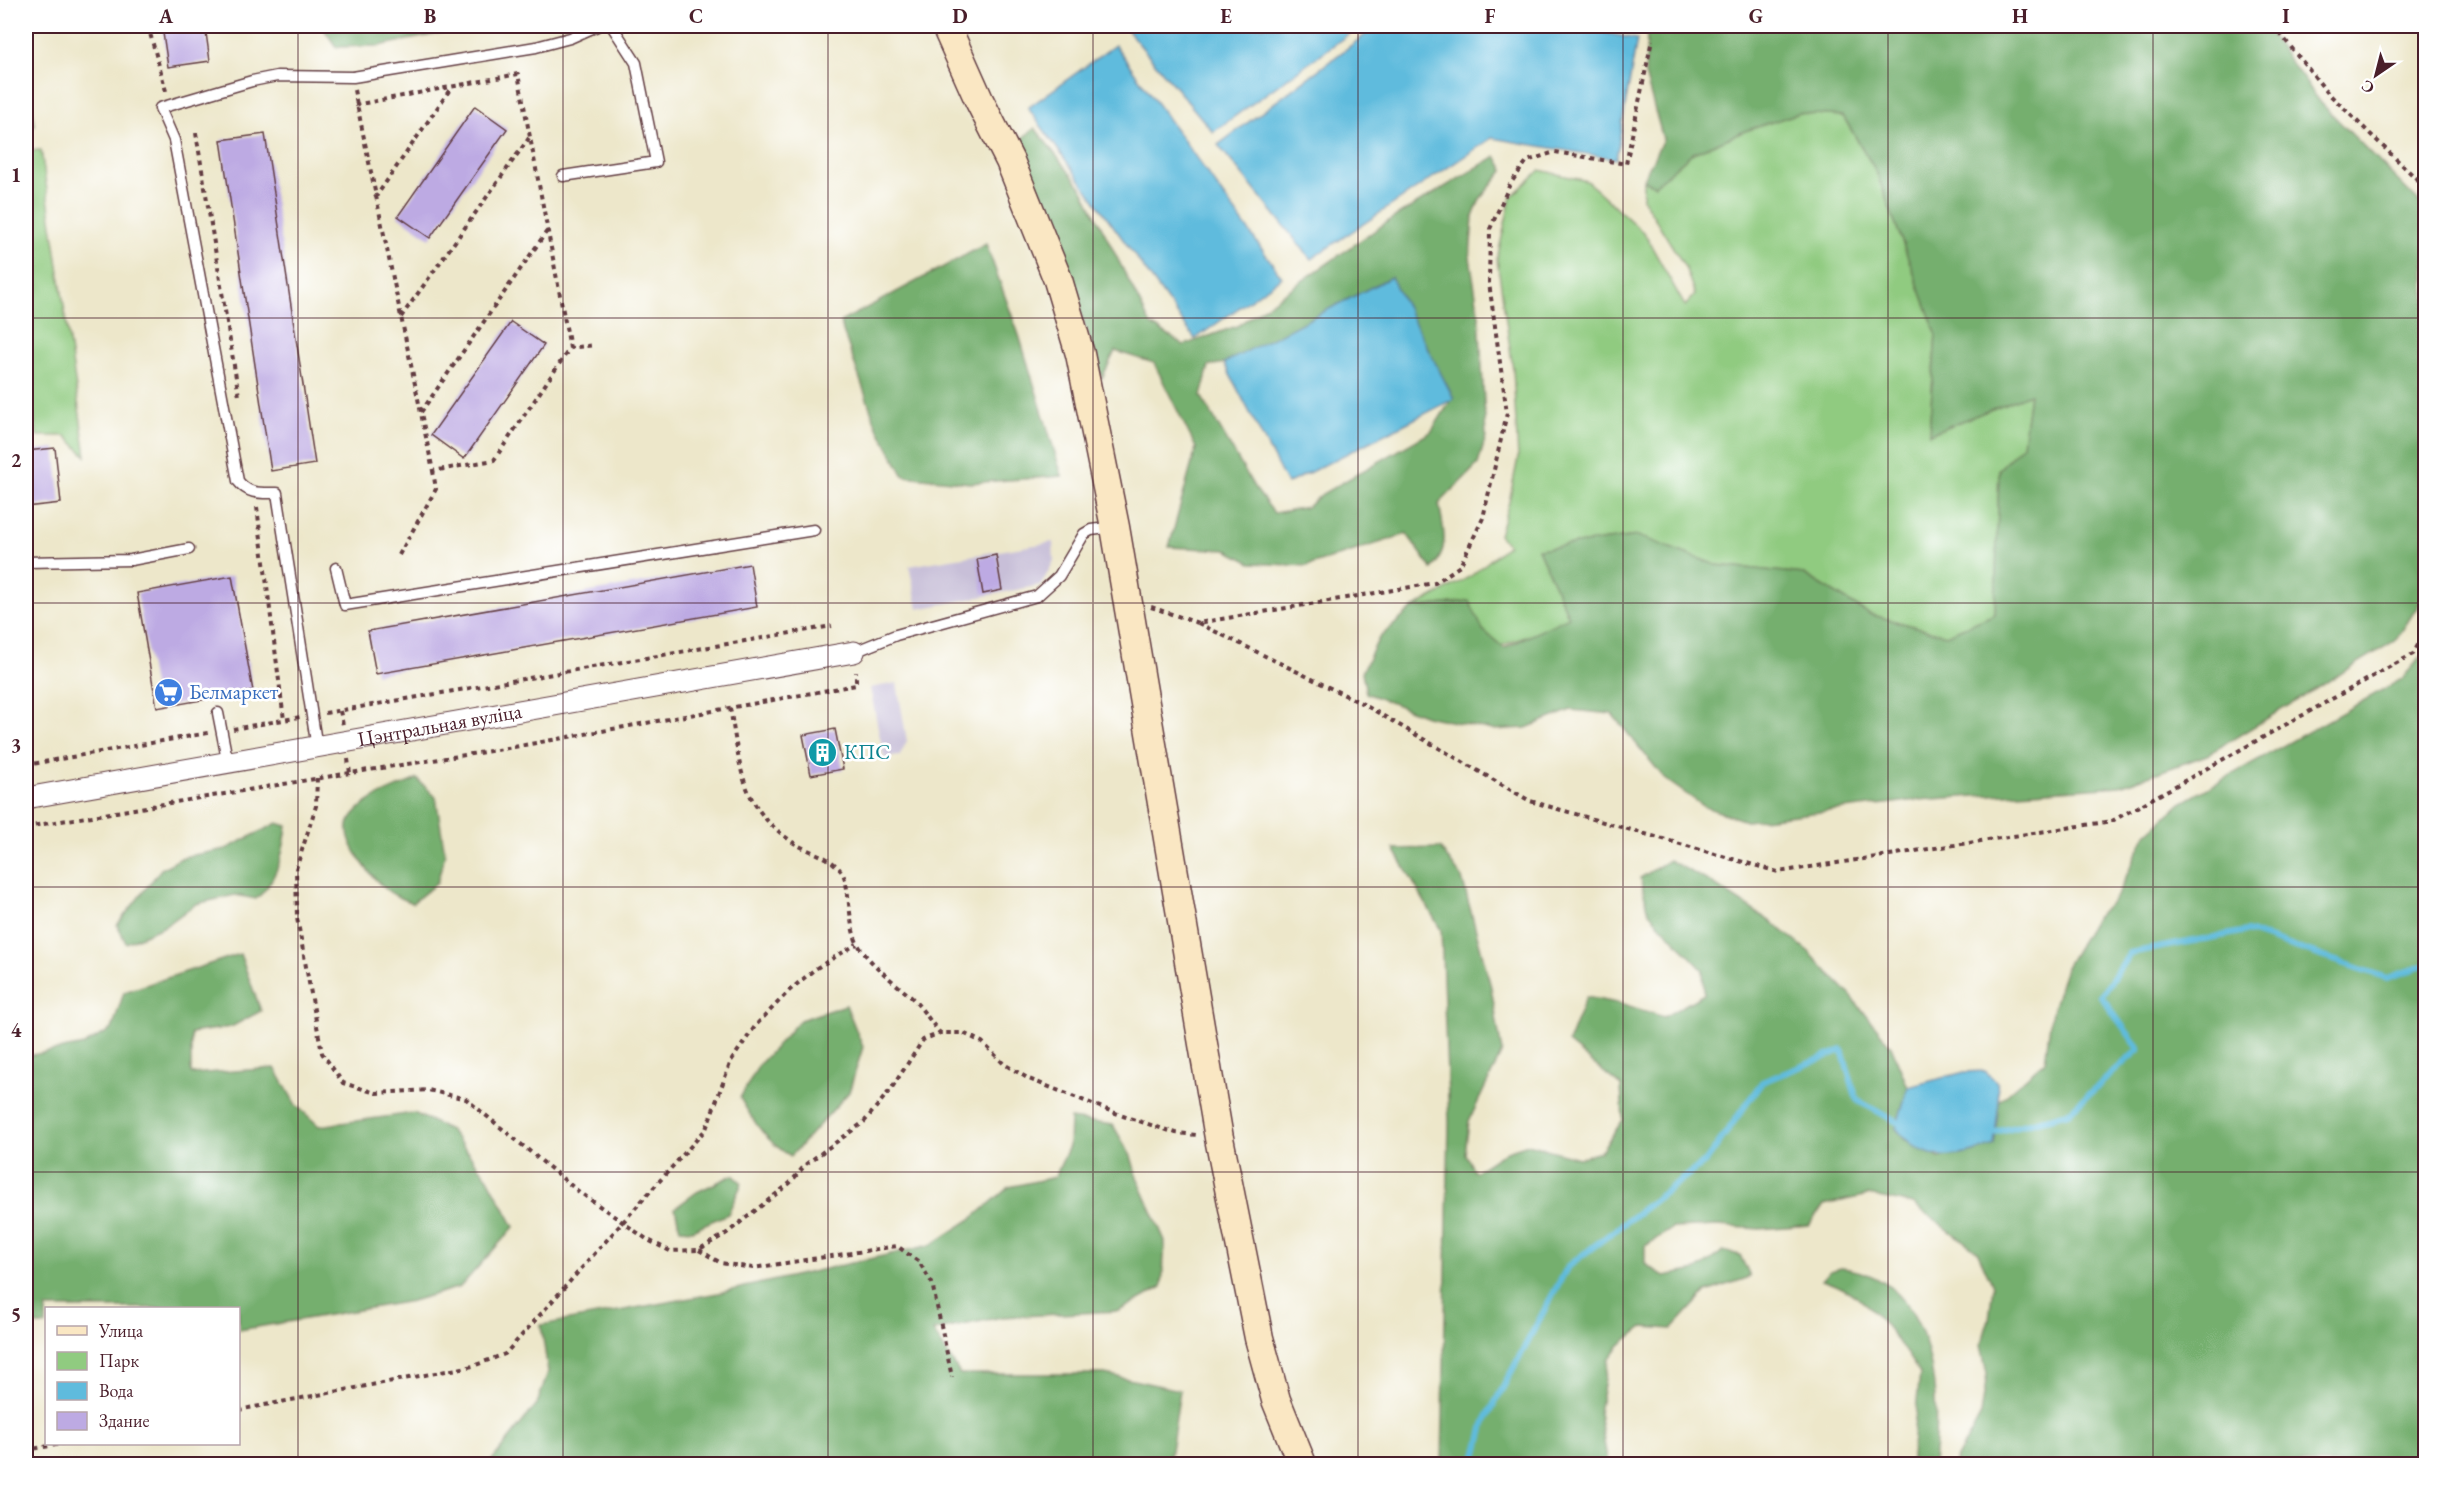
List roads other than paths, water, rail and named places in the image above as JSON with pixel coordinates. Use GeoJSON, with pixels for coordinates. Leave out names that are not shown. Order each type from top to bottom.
{"type":"FeatureCollection","features":[{"type":"Feature","properties":{"kind":"street"},"geometry":{"type":"LineString","coordinates":[[946,26],[979,100],[1010,161],[1058,280],[1080,354],[1115,527],[1219,1138],[1259,1338],[1276,1400],[1302,1464]]}},
{"type":"Feature","properties":{"kind":"street","name":"Цэнтральная вуліца"},"geometry":{"type":"LineString","coordinates":[[26,798],[317,749],[854,652]]}},
{"type":"Feature","properties":{"kind":"lane"},"geometry":{"type":"LineString","coordinates":[[317,749],[277,493],[255,493],[245,489],[238,481],[174,140],[160,108],[277,76],[353,77],[536,47],[570,38],[597,26]]}},
{"type":"Feature","properties":{"kind":"lane"},"geometry":{"type":"LineString","coordinates":[[563,176],[656,162],[636,63],[612,26]]}},
{"type":"Feature","properties":{"kind":"lane"},"geometry":{"type":"LineString","coordinates":[[854,652],[896,636],[1037,596],[1047,590],[1059,576],[1084,534],[1091,530],[1115,527]]}},
{"type":"Feature","properties":{"kind":"lane"},"geometry":{"type":"LineString","coordinates":[[336,567],[345,606],[814,530]]}},
{"type":"Feature","properties":{"kind":"lane"},"geometry":{"type":"LineString","coordinates":[[26,562],[131,560],[189,549]]}},
{"type":"Feature","properties":{"kind":"lane"},"geometry":{"type":"LineString","coordinates":[[218,713],[228,764]]}},
{"type":"Feature","properties":{"kind":"water"},"geometry":{"type":"Polygon","coordinates":[[[1124,26],[1360,26],[1213,132],[1124,26]]]}},
{"type":"Feature","properties":{"kind":"water"},"geometry":{"type":"Polygon","coordinates":[[[1377,26],[1570,26],[1637,39],[1616,159],[1492,138],[1311,259],[1218,145],[1377,26]]]}},
{"type":"Feature","properties":{"kind":"water"},"geometry":{"type":"Polygon","coordinates":[[[1115,45],[1282,277],[1195,339],[1028,108],[1115,45]]]}},
{"type":"Feature","properties":{"kind":"water"},"geometry":{"type":"Polygon","coordinates":[[[1391,277],[1454,399],[1287,484],[1224,363],[1391,277]]]}},
{"type":"Feature","properties":{"kind":"water"},"geometry":{"type":"Polygon","coordinates":[[[1985,1071],[1997,1082],[1999,1101],[1994,1145],[1954,1156],[1929,1154],[1907,1140],[1896,1128],[1908,1087],[1964,1072],[1985,1071]]]}},
{"type":"Feature","properties":{"kind":"waterway"},"geometry":{"type":"LineString","coordinates":[[1988,1134],[2068,1113],[2139,1049],[2101,996],[2130,953],[2247,931],[2387,978],[2426,965]]}},
{"type":"Feature","properties":{"kind":"waterway"},"geometry":{"type":"LineString","coordinates":[[1474,1464],[1485,1421],[1568,1266],[1706,1161],[1762,1082],[1842,1050],[1857,1100],[1902,1125]]}},
{"type":"Feature","properties":{"kind":"place","name":"Белмаркет"},"geometry":{"type":"Point","coordinates":[168,692]}},
{"type":"Feature","properties":{"kind":"place","name":"КПС"},"geometry":{"type":"Point","coordinates":[823,752]}}]}
